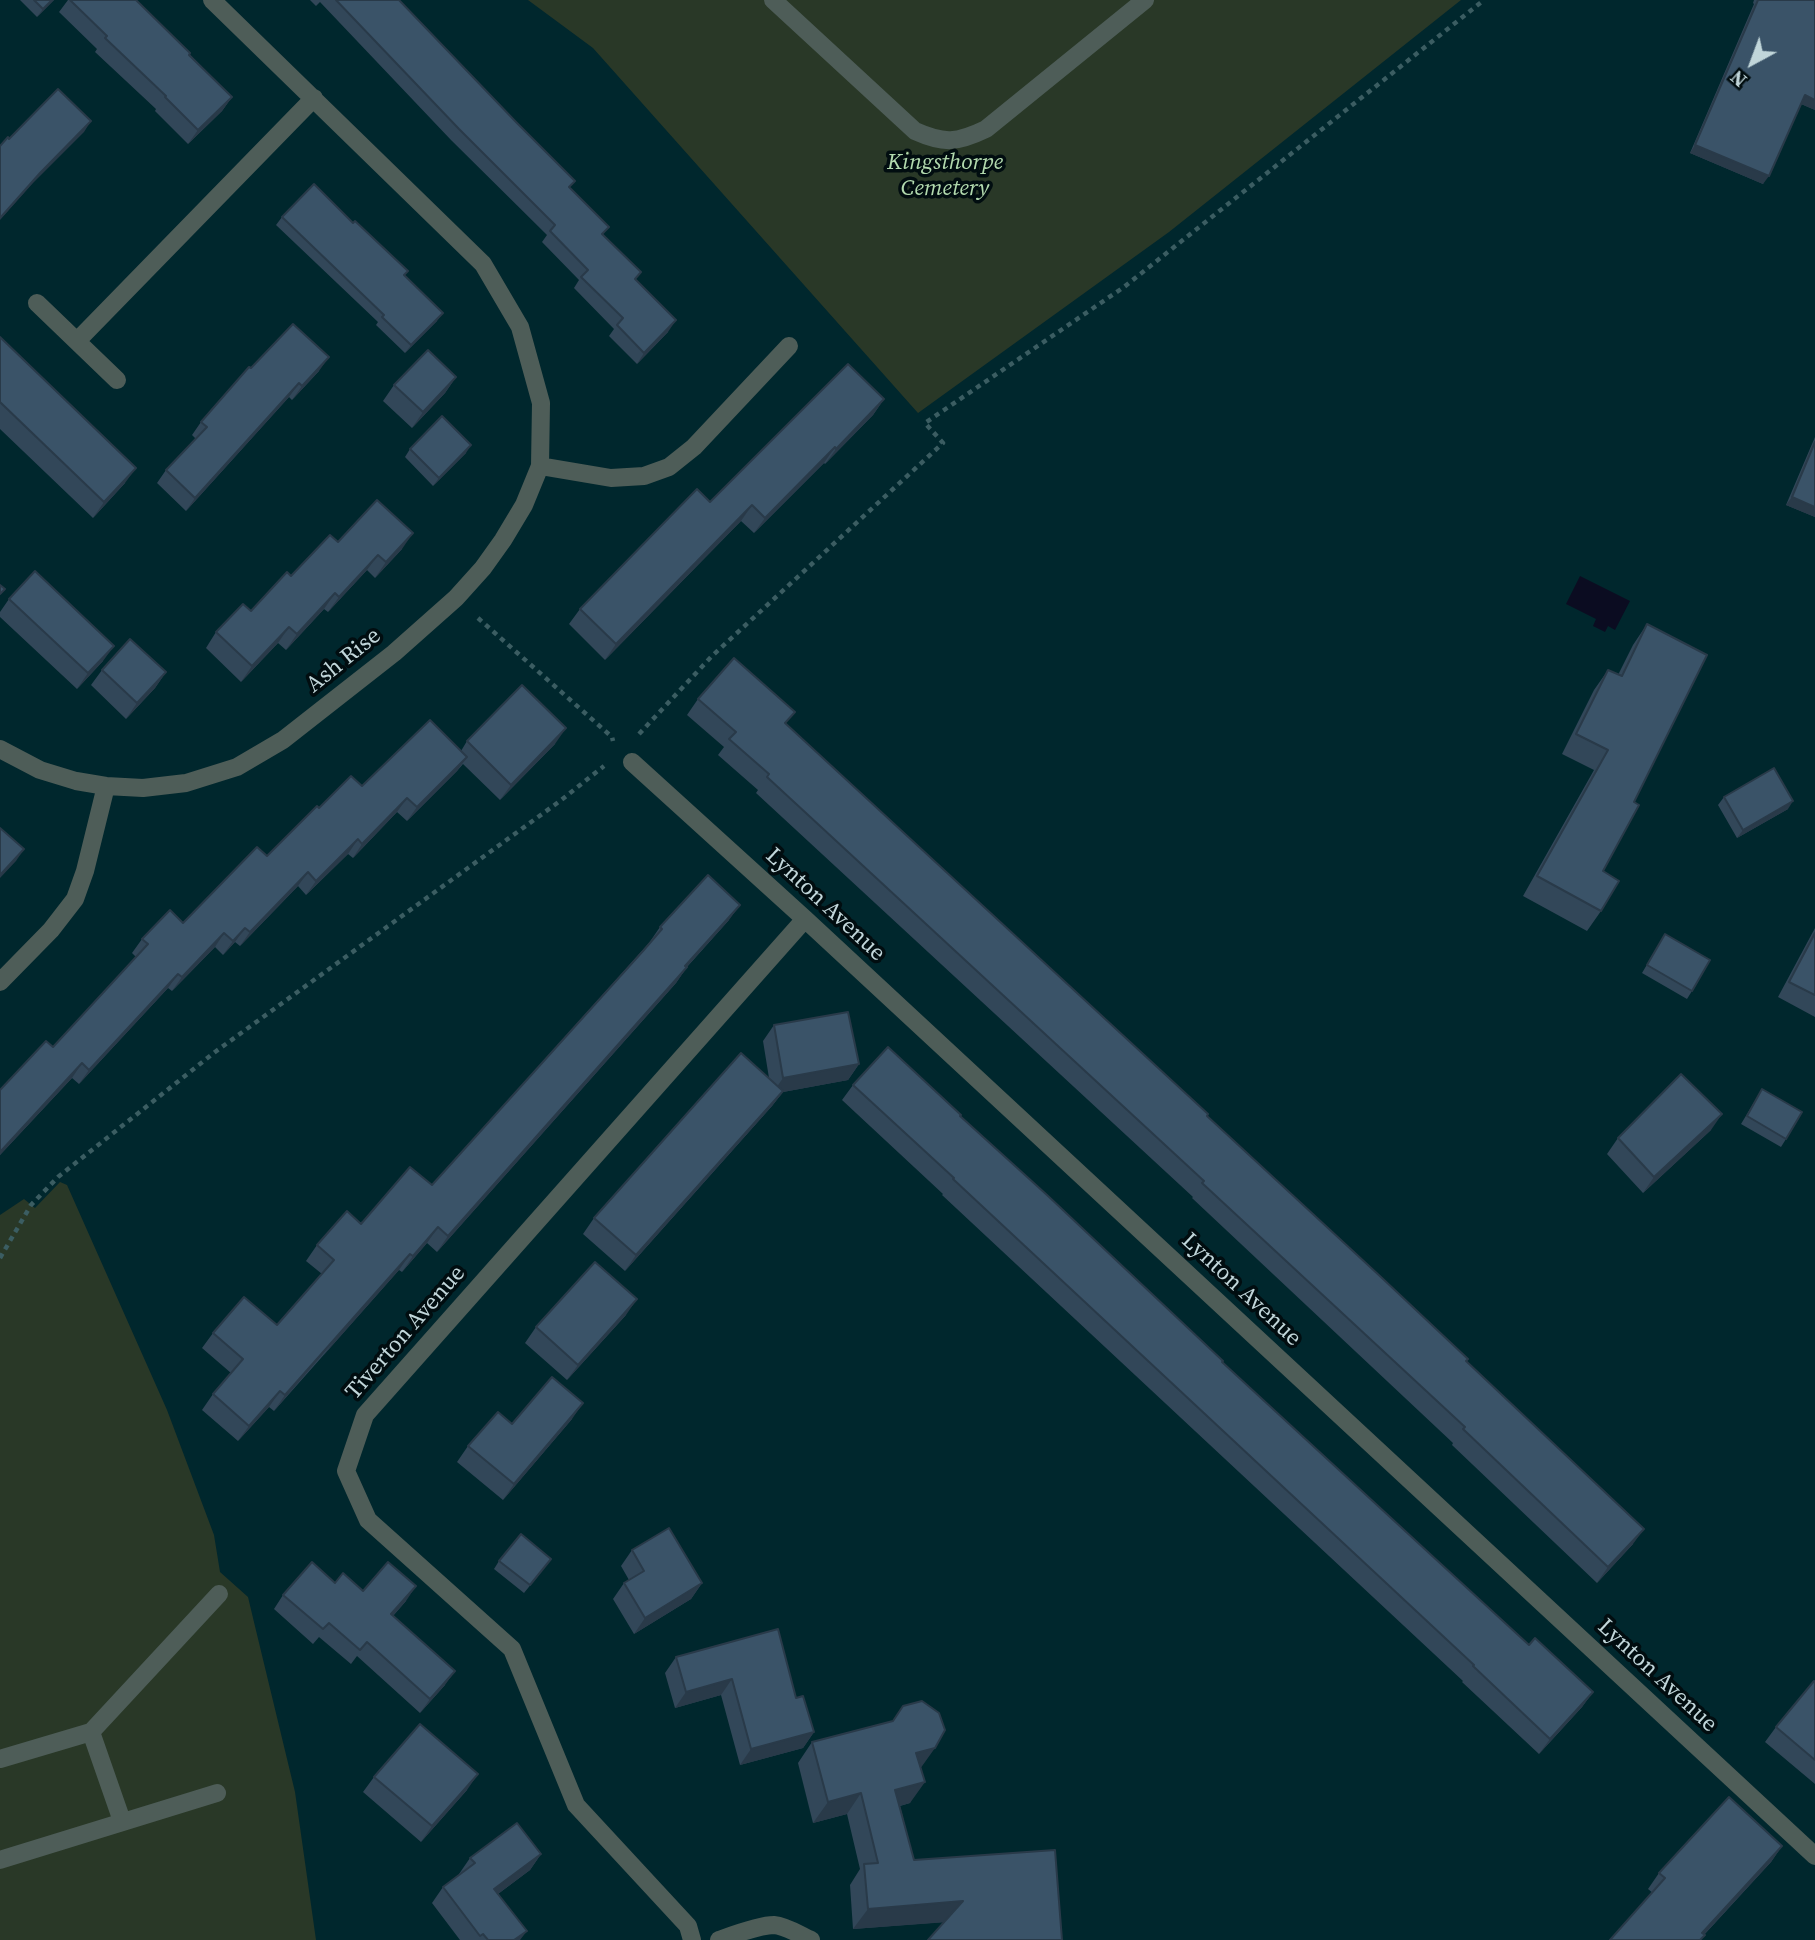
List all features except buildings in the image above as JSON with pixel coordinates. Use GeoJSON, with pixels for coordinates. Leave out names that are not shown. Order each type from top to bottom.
{"type":"FeatureCollection","features":[{"type":"Feature","properties":{"kind":"street","name":"Ash Rise"},"geometry":{"type":"LineString","coordinates":[[0,749],[40,771],[106,786],[143,788],[186,783],[237,767],[283,740],[394,653],[456,598],[503,540],[524,505],[540,466],[541,404],[524,340],[520,327],[483,264],[212,0]]}},
{"type":"Feature","properties":{"kind":"street"},"geometry":{"type":"LineString","coordinates":[[773,0],[915,131],[933,139],[950,142],[968,138],[986,129],[1145,0]]}},
{"type":"Feature","properties":{"kind":"street"},"geometry":{"type":"LineString","coordinates":[[77,341],[314,98]]}},
{"type":"Feature","properties":{"kind":"street"},"geometry":{"type":"LineString","coordinates":[[37,303],[117,380]]}},
{"type":"Feature","properties":{"kind":"street"},"geometry":{"type":"LineString","coordinates":[[540,466],[611,478],[644,476],[669,467],[694,447],[789,346]]}},
{"type":"Feature","properties":{"kind":"street","name":"Lynton Avenue"},"geometry":{"type":"LineString","coordinates":[[627,757],[806,919],[1815,1856]]}},
{"type":"Feature","properties":{"kind":"street"},"geometry":{"type":"LineString","coordinates":[[0,982],[51,930],[75,899],[106,786]]}},
{"type":"Feature","properties":{"kind":"street","name":"Tiverton Avenue"},"geometry":{"type":"LineString","coordinates":[[692,1940],[688,1926],[576,1805],[512,1649],[368,1520],[346,1471],[365,1415],[806,919]]}},
{"type":"Feature","properties":{"kind":"street"},"geometry":{"type":"LineString","coordinates":[[0,1759],[91,1732],[219,1594]]}},
{"type":"Feature","properties":{"kind":"street"},"geometry":{"type":"LineString","coordinates":[[91,1732],[122,1821]]}},
{"type":"Feature","properties":{"kind":"street"},"geometry":{"type":"LineString","coordinates":[[0,1860],[217,1793]]}},
{"type":"Feature","properties":{"kind":"street"},"geometry":{"type":"LineString","coordinates":[[719,1940],[744,1931],[774,1925],[811,1940]]}},
{"type":"Feature","properties":{"kind":"path"},"geometry":{"type":"LineString","coordinates":[[1,1253],[31,1205],[58,1177],[215,1052],[560,801],[627,757],[712,656],[943,443],[925,423],[1125,288],[1485,0]]}},
{"type":"Feature","properties":{"kind":"path"},"geometry":{"type":"LineString","coordinates":[[456,598],[612,737],[615,746],[627,757]]}},
{"type":"Feature","properties":{"kind":"green space","name":"Kingsthorpe Cemetery"},"geometry":{"type":"Polygon","coordinates":[[[528,0],[1461,0],[1169,232],[918,413],[593,48],[528,0]]]}},
{"type":"Feature","properties":{"kind":"green space"},"geometry":{"type":"Polygon","coordinates":[[[60,1182],[67,1185],[167,1410],[214,1535],[220,1572],[248,1597],[295,1792],[316,1940],[0,1940],[0,1215],[24,1199],[35,1208],[60,1182]]]}},
{"type":"Feature","properties":{"kind":"water"},"geometry":{"type":"Polygon","coordinates":[[[1580,576],[1630,601],[1615,630],[1608,626],[1605,632],[1593,626],[1596,619],[1566,604],[1580,576]]]}}]}
